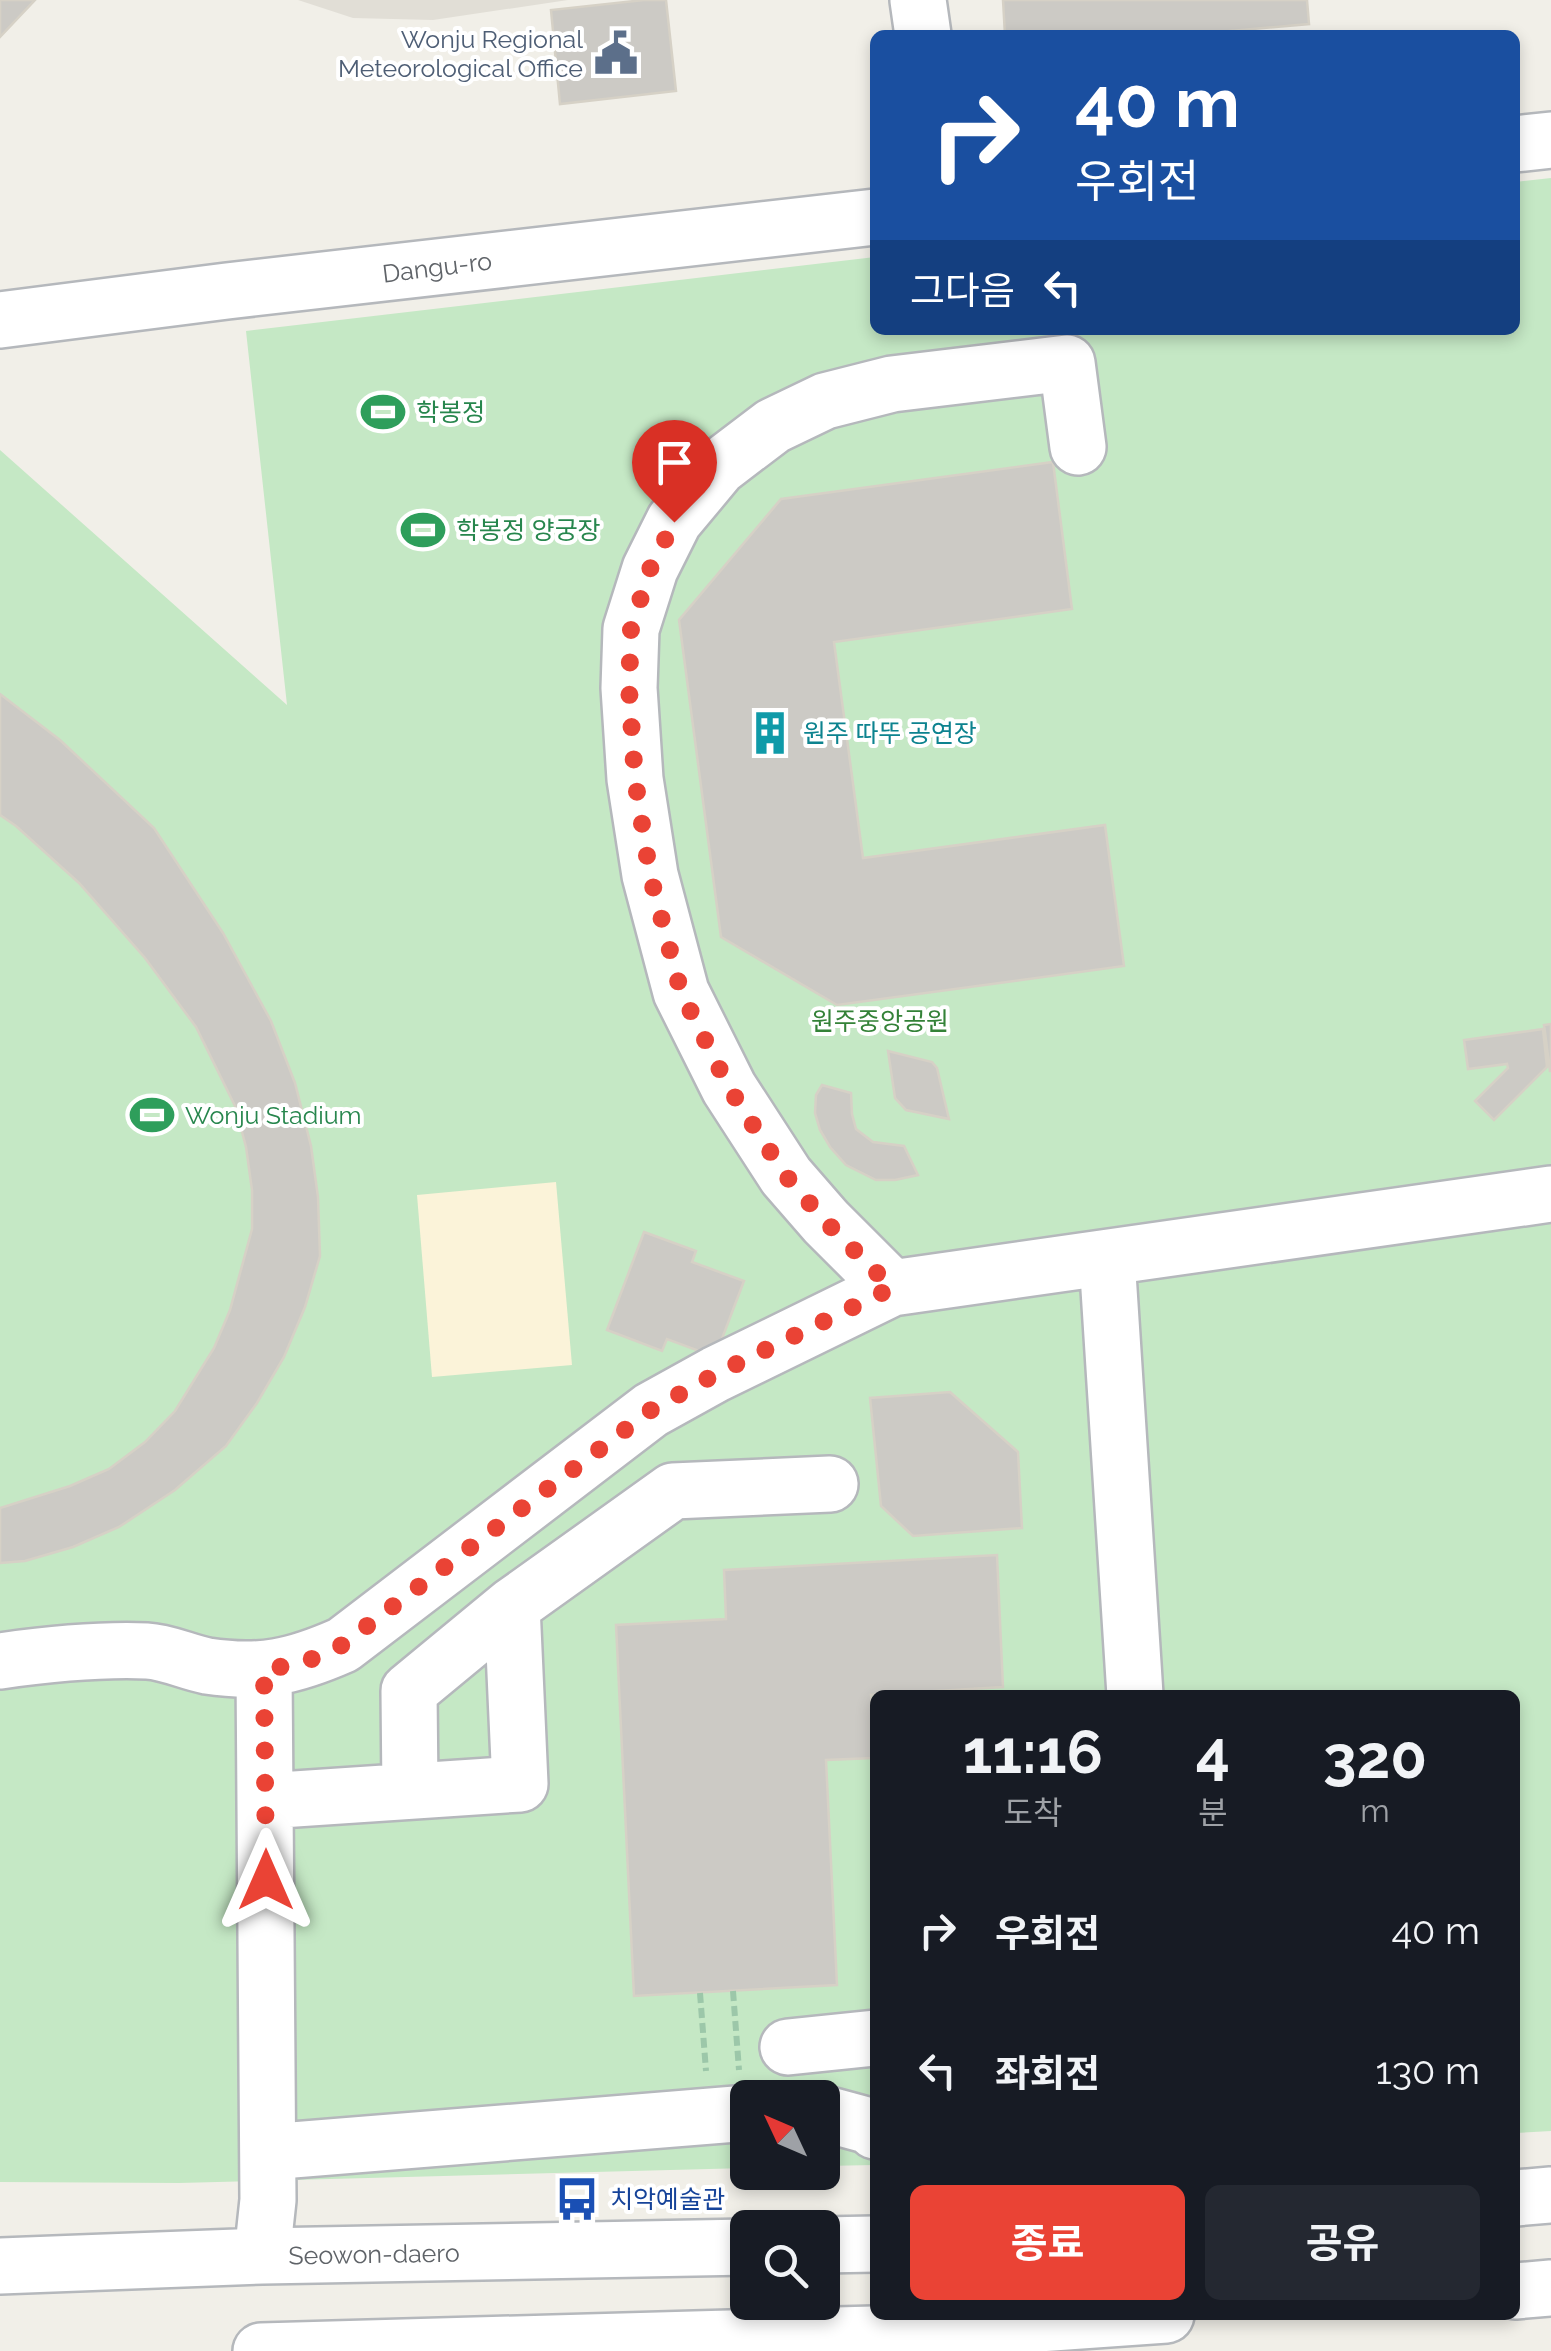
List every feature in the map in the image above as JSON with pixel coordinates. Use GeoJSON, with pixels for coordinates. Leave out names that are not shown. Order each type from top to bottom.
{"type":"FeatureCollection","features":[{"type":"Feature","properties":{"kind":"street"},"geometry":{"type":"LineString","coordinates":[[918,0],[922,30]]}},
{"type":"Feature","properties":{"kind":"street"},"geometry":{"type":"LineString","coordinates":[[1520,143],[1551,140]]}},
{"type":"Feature","properties":{"kind":"street","name":"Dangu-ro"},"geometry":{"type":"LineString","coordinates":[[0,320],[870,219]]}},
{"type":"Feature","properties":{"kind":"street"},"geometry":{"type":"LineString","coordinates":[[892,1288],[786,1176],[729,1088],[681,992],[650,875],[635,779],[629,688],[631,629],[650,569],[674,522],[719,467],[774,426],[825,401],[892,384],[1067,364],[1078,447]]}},
{"type":"Feature","properties":{"kind":"street"},"geometry":{"type":"LineString","coordinates":[[0,1661],[70,1652],[152,1651],[207,1666],[264,1670],[305,1662],[342,1645],[651,1410],[892,1288],[1551,1194]]}},
{"type":"Feature","properties":{"kind":"street"},"geometry":{"type":"LineString","coordinates":[[1108,1258],[1124,1690]]}},
{"type":"Feature","properties":{"kind":"street"},"geometry":{"type":"LineString","coordinates":[[410,1792],[409,1692],[512,1606],[673,1491],[830,1484]]}},
{"type":"Feature","properties":{"kind":"street"},"geometry":{"type":"LineString","coordinates":[[265,1802],[520,1784],[512,1606]]}},
{"type":"Feature","properties":{"kind":"street"},"geometry":{"type":"LineString","coordinates":[[262,2256],[268,2200],[264,1670]]}},
{"type":"Feature","properties":{"kind":"street"},"geometry":{"type":"LineString","coordinates":[[788,2048],[870,2039]]}},
{"type":"Feature","properties":{"kind":"street"},"geometry":{"type":"LineString","coordinates":[[268,2152],[730,2114]]}},
{"type":"Feature","properties":{"kind":"street"},"geometry":{"type":"LineString","coordinates":[[840,2118],[870,2126]]}},
{"type":"Feature","properties":{"kind":"street"},"geometry":{"type":"LineString","coordinates":[[1520,2198],[1551,2195]]}},
{"type":"Feature","properties":{"kind":"street"},"geometry":{"type":"LineString","coordinates":[[840,2245],[870,2244]]}},
{"type":"Feature","properties":{"kind":"street","name":"Seowon-daero"},"geometry":{"type":"LineString","coordinates":[[0,2266],[730,2246]]}},
{"type":"Feature","properties":{"kind":"street"},"geometry":{"type":"LineString","coordinates":[[1520,2291],[1551,2288]]}},
{"type":"Feature","properties":{"kind":"street"},"geometry":{"type":"LineString","coordinates":[[261,2351],[911,2333],[1095,2320]]}},
{"type":"Feature","properties":{"kind":"path"},"geometry":{"type":"LineString","coordinates":[[733,1991],[733,2080]]}},
{"type":"Feature","properties":{"kind":"path"},"geometry":{"type":"LineString","coordinates":[[700,1993],[730,2103]]}},
{"type":"Feature","properties":{"kind":"shaded area"},"geometry":{"type":"Polygon","coordinates":[[[298,0],[568,0],[433,20],[353,18],[298,0]]]}},
{"type":"Feature","properties":{"kind":"green space","name":"원주중앙공원"},"geometry":{"type":"Polygon","coordinates":[[[1551,178],[1551,2131],[1520,2133],[1520,1690],[870,1690],[870,2165],[840,2166],[840,2080],[730,2080],[730,2168],[179,2183],[0,2182],[0,450],[287,705],[246,331],[870,258],[870,335],[1520,335],[1520,181],[1551,178]]]}},
{"type":"Feature","properties":{"kind":"sand"},"geometry":{"type":"Polygon","coordinates":[[[556,1182],[572,1365],[432,1377],[417,1195],[556,1182]]]}},
{"type":"Feature","properties":{"kind":"building"},"geometry":{"type":"Polygon","coordinates":[[[0,0],[35,0],[0,37],[0,0]]]}},
{"type":"Feature","properties":{"kind":"building"},"geometry":{"type":"Polygon","coordinates":[[[666,0],[676,91],[560,104],[551,10],[666,0]]]}},
{"type":"Feature","properties":{"kind":"building"},"geometry":{"type":"Polygon","coordinates":[[[1003,0],[1307,0],[1309,24],[1241,30],[1005,30],[1003,0]]]}},
{"type":"Feature","properties":{"kind":"building","name":"원주 따뚜 공연장"},"geometry":{"type":"Polygon","coordinates":[[[1053,462],[1072,609],[834,642],[863,858],[1105,825],[1124,966],[837,1005],[721,937],[679,620],[781,499],[1053,462]]]}},
{"type":"Feature","properties":{"kind":"building"},"geometry":{"type":"Polygon","coordinates":[[[0,694],[60,740],[154,828],[223,933],[271,1021],[295,1083],[311,1146],[320,1256],[284,1357],[226,1446],[175,1490],[119,1527],[73,1547],[25,1561],[0,1563],[0,1508],[109,1469],[145,1442],[175,1411],[214,1348],[230,1310],[252,1229],[252,1190],[235,1106],[196,1027],[145,958],[79,883],[0,815],[0,694]]]}},
{"type":"Feature","properties":{"kind":"building"},"geometry":{"type":"Polygon","coordinates":[[[1551,1024],[1551,1071],[1550,1071],[1544,1025],[1551,1024]]]}},
{"type":"Feature","properties":{"kind":"building"},"geometry":{"type":"Polygon","coordinates":[[[1543,1029],[1547,1067],[1494,1120],[1475,1101],[1508,1068],[1507,1064],[1468,1069],[1464,1040],[1543,1029]]]}},
{"type":"Feature","properties":{"kind":"building"},"geometry":{"type":"Polygon","coordinates":[[[888,1051],[932,1062],[937,1068],[949,1119],[906,1110],[895,1098],[888,1051]]]}},
{"type":"Feature","properties":{"kind":"building"},"geometry":{"type":"Polygon","coordinates":[[[822,1085],[851,1093],[856,1129],[873,1142],[904,1146],[918,1175],[876,1180],[846,1165],[820,1130],[815,1113],[816,1095],[822,1085]]]}},
{"type":"Feature","properties":{"kind":"building"},"geometry":{"type":"Polygon","coordinates":[[[644,1232],[696,1251],[692,1262],[744,1281],[715,1357],[667,1339],[662,1351],[607,1330],[644,1232]]]}},
{"type":"Feature","properties":{"kind":"building"},"geometry":{"type":"Polygon","coordinates":[[[950,1392],[1018,1452],[1022,1528],[913,1536],[881,1506],[870,1398],[950,1392]]]}},
{"type":"Feature","properties":{"kind":"building"},"geometry":{"type":"Polygon","coordinates":[[[997,1555],[1003,1687],[870,1690],[870,1758],[826,1760],[837,1985],[634,1996],[616,1625],[726,1619],[724,1570],[997,1555]]]}},
{"type":"Feature","properties":{"kind":"place","name":"Wonju Regional Meteorological Office"},"geometry":{"type":"Point","coordinates":[616,53]}},
{"type":"Feature","properties":{"kind":"place","name":"학봉정"},"geometry":{"type":"Point","coordinates":[383,412]}},
{"type":"Feature","properties":{"kind":"place","name":"학봉정 양궁장"},"geometry":{"type":"Point","coordinates":[423,530]}},
{"type":"Feature","properties":{"kind":"place","name":"원주 따뚜 공연장"},"geometry":{"type":"Point","coordinates":[770,733]}},
{"type":"Feature","properties":{"kind":"place","name":"Wonju Stadium"},"geometry":{"type":"Point","coordinates":[152,1115]}},
{"type":"Feature","properties":{"kind":"place","name":"치악예술관"},"geometry":{"type":"Point","coordinates":[577,2199]}},
{"type":"Feature","properties":{"kind":"route"},"geometry":{"type":"LineString","coordinates":[[266,1880],[264,1670],[305,1662],[342,1645],[651,1410],[892,1288],[786,1176],[729,1088],[681,992],[650,875],[635,779],[629,688],[631,629],[650,569],[674,522]]}}]}
